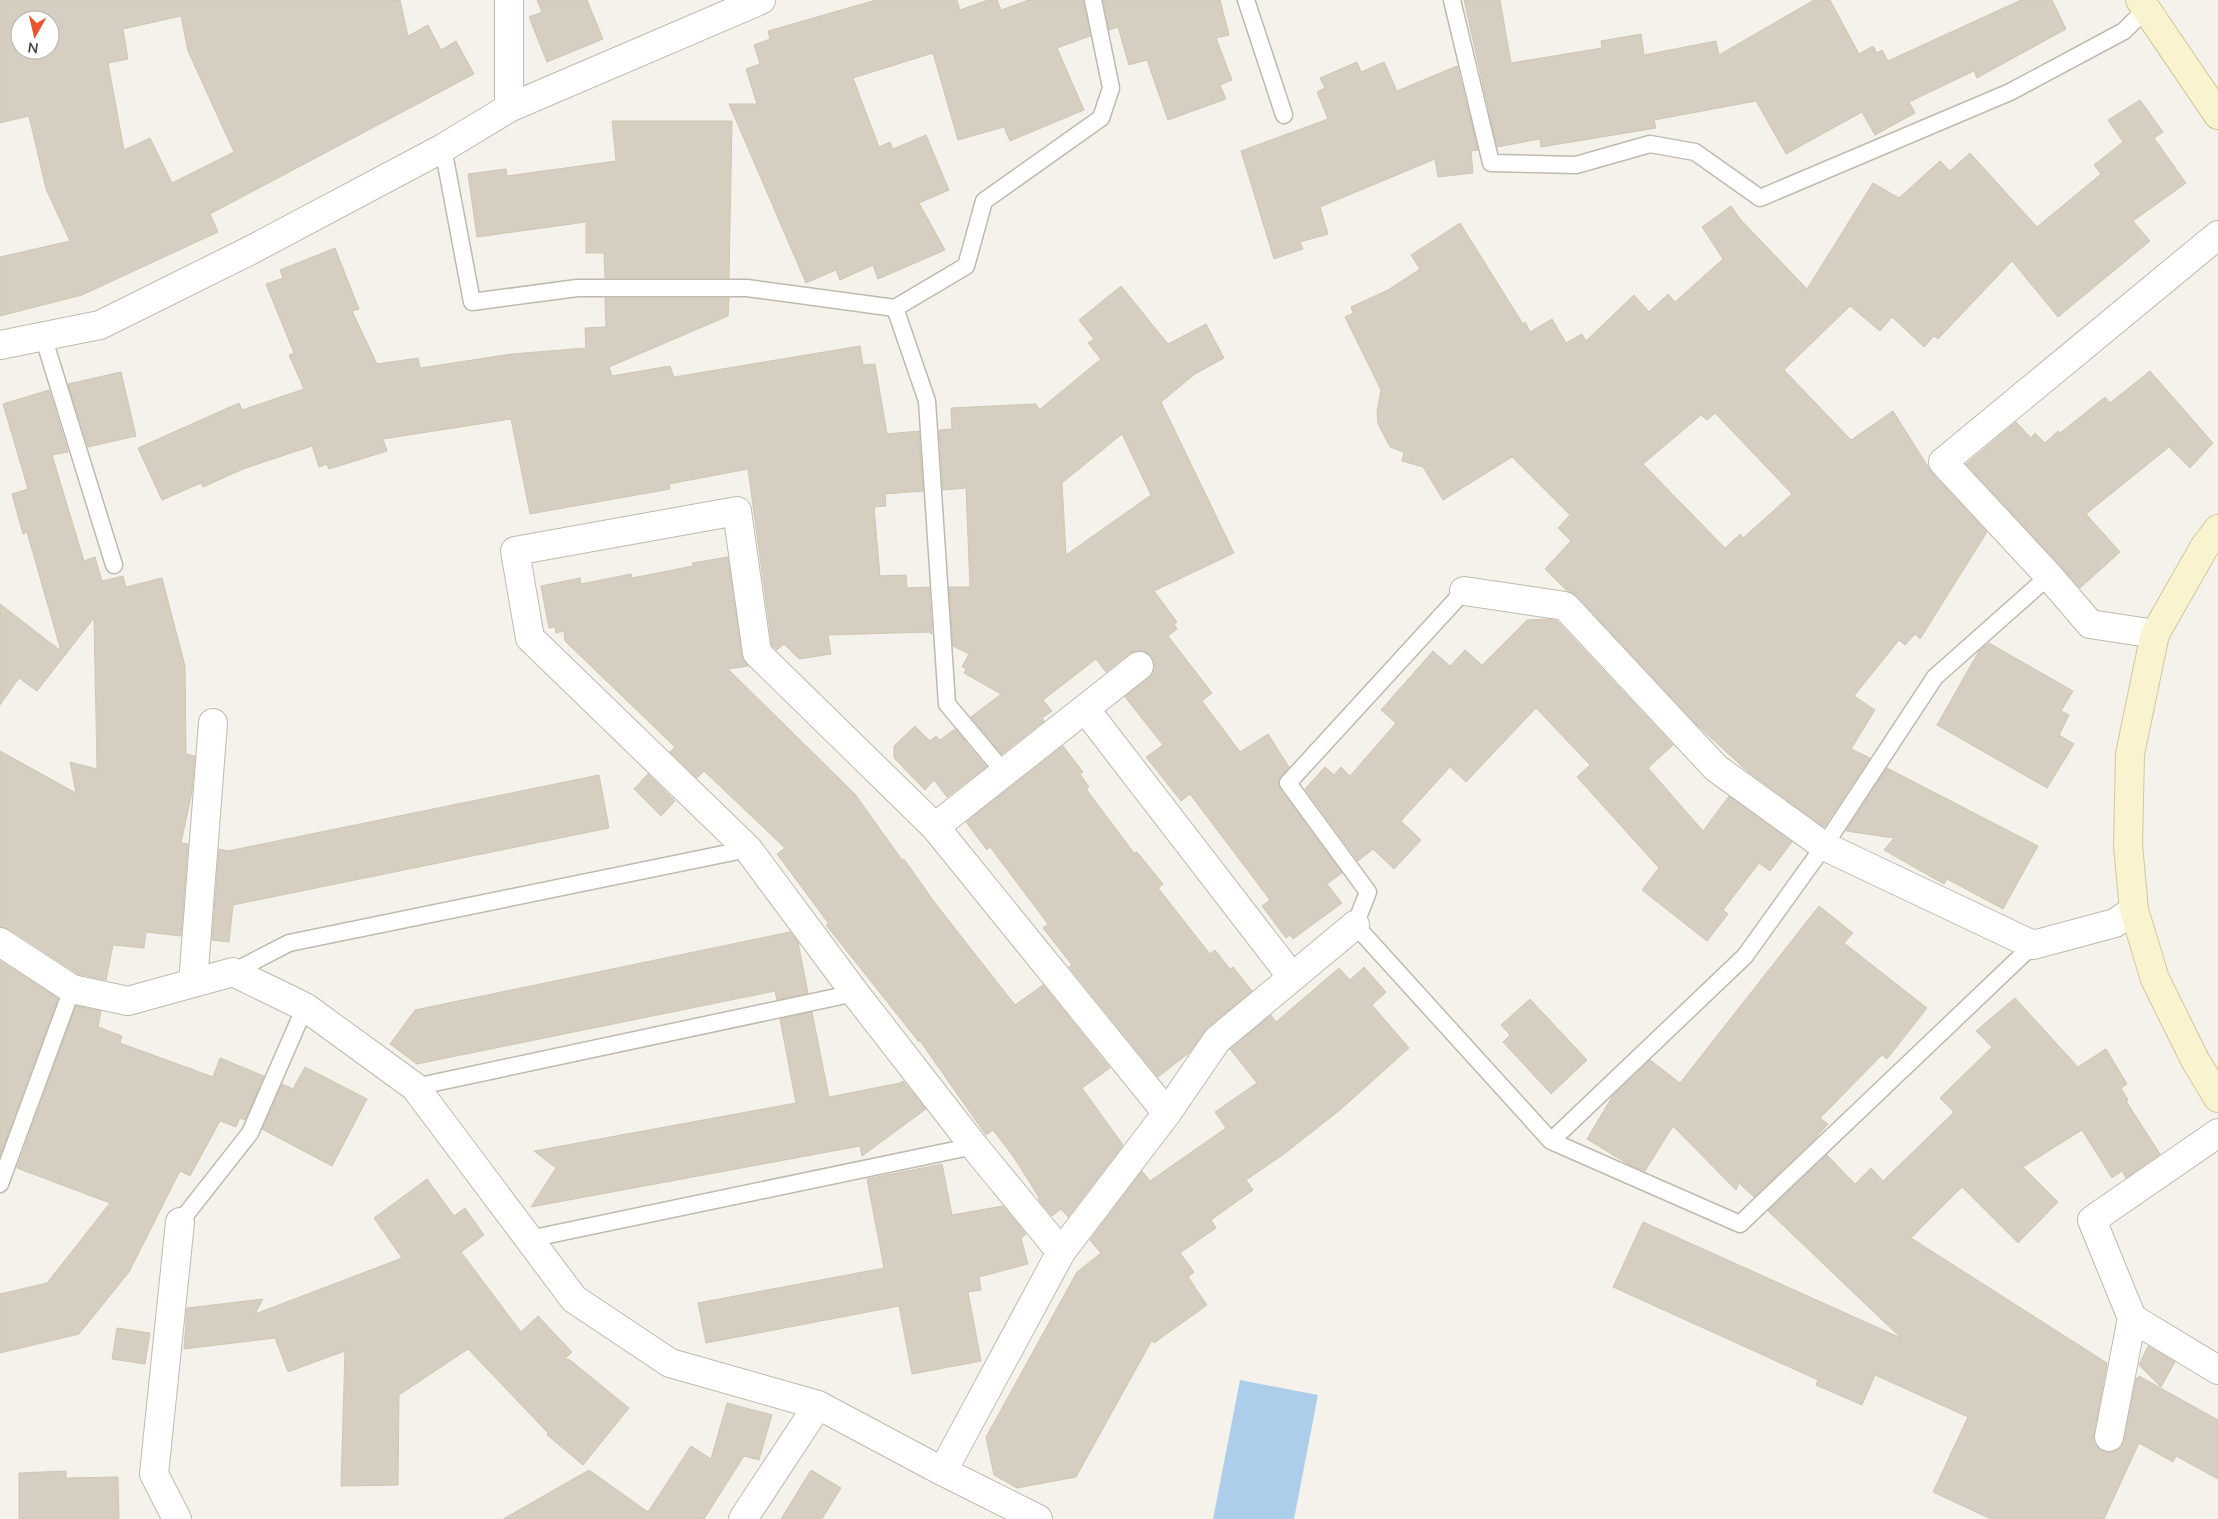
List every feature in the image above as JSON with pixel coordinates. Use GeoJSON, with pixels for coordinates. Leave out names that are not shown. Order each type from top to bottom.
{"type":"FeatureCollection","features":[{"type":"Feature","properties":{"kind":"street"},"geometry":{"type":"LineString","coordinates":[[509,0],[509,108]]}},
{"type":"Feature","properties":{"kind":"street"},"geometry":{"type":"LineString","coordinates":[[0,344],[100,324],[250,250],[443,148],[509,108],[761,0]]}},
{"type":"Feature","properties":{"kind":"street"},"geometry":{"type":"LineString","coordinates":[[2142,5],[2218,114]]}},
{"type":"Feature","properties":{"kind":"street"},"geometry":{"type":"LineString","coordinates":[[2155,634],[2090,624],[2049,576],[1943,462],[2218,235]]}},
{"type":"Feature","properties":{"kind":"street"},"geometry":{"type":"LineString","coordinates":[[1061,1252],[974,1146],[855,993],[748,849],[530,638],[515,551],[737,511],[757,653],[935,827],[1167,1113]]}},
{"type":"Feature","properties":{"kind":"street"},"geometry":{"type":"LineString","coordinates":[[2218,529],[2205,546],[2155,634],[2130,754],[2128,845],[2134,910],[2155,979],[2195,1060],[2218,1098]]}},
{"type":"Feature","properties":{"kind":"street"},"geometry":{"type":"LineString","coordinates":[[1464,591],[1565,606],[1716,768],[1824,846],[2033,945],[2115,923],[2134,910]]}},
{"type":"Feature","properties":{"kind":"street"},"geometry":{"type":"LineString","coordinates":[[935,827],[1086,710],[1139,666]]}},
{"type":"Feature","properties":{"kind":"street"},"geometry":{"type":"LineString","coordinates":[[1086,710],[1292,977]]}},
{"type":"Feature","properties":{"kind":"street"},"geometry":{"type":"LineString","coordinates":[[193,983],[213,723]]}},
{"type":"Feature","properties":{"kind":"street"},"geometry":{"type":"LineString","coordinates":[[938,1469],[945,1467],[1061,1252],[1167,1113],[1217,1040],[1355,925]]}},
{"type":"Feature","properties":{"kind":"street"},"geometry":{"type":"LineString","coordinates":[[0,942],[72,989],[128,1000],[233,972],[305,1007],[415,1086],[574,1299],[670,1362],[818,1405],[938,1469],[1038,1519]]}},
{"type":"Feature","properties":{"kind":"street"},"geometry":{"type":"LineString","coordinates":[[2108,1437],[2132,1318],[2092,1220],[2218,1133]]}},
{"type":"Feature","properties":{"kind":"street"},"geometry":{"type":"LineString","coordinates":[[177,1519],[154,1474],[180,1222]]}},
{"type":"Feature","properties":{"kind":"street"},"geometry":{"type":"LineString","coordinates":[[2132,1318],[2218,1370]]}},
{"type":"Feature","properties":{"kind":"street"},"geometry":{"type":"LineString","coordinates":[[743,1519],[818,1405]]}},
{"type":"Feature","properties":{"kind":"lane"},"geometry":{"type":"LineString","coordinates":[[443,148],[472,302],[577,288],[748,288],[895,308],[966,266],[984,201],[1101,118],[1111,88],[1093,0]]}},
{"type":"Feature","properties":{"kind":"lane"},"geometry":{"type":"LineString","coordinates":[[1246,0],[1284,115]]}},
{"type":"Feature","properties":{"kind":"lane"},"geometry":{"type":"LineString","coordinates":[[1452,0],[1491,163],[1576,165],[1650,144],[1695,152],[1760,198],[2010,92],[2124,31],[2142,5]]}},
{"type":"Feature","properties":{"kind":"lane"},"geometry":{"type":"LineString","coordinates":[[895,308],[928,401],[946,704],[1004,772]]}},
{"type":"Feature","properties":{"kind":"lane"},"geometry":{"type":"LineString","coordinates":[[43,336],[114,565]]}},
{"type":"Feature","properties":{"kind":"lane"},"geometry":{"type":"LineString","coordinates":[[1551,1142],[1746,956],[1824,846],[1935,677],[2049,576]]}},
{"type":"Feature","properties":{"kind":"lane"},"geometry":{"type":"LineString","coordinates":[[1464,591],[1288,783],[1368,892],[1355,925],[1551,1142],[1740,1224],[2033,945]]}},
{"type":"Feature","properties":{"kind":"lane"},"geometry":{"type":"LineString","coordinates":[[233,972],[289,943],[748,849]]}},
{"type":"Feature","properties":{"kind":"lane"},"geometry":{"type":"LineString","coordinates":[[0,1184],[72,989]]}},
{"type":"Feature","properties":{"kind":"lane"},"geometry":{"type":"LineString","coordinates":[[415,1086],[855,993]]}},
{"type":"Feature","properties":{"kind":"lane"},"geometry":{"type":"LineString","coordinates":[[180,1222],[250,1133],[305,1007]]}},
{"type":"Feature","properties":{"kind":"lane"},"geometry":{"type":"LineString","coordinates":[[529,1239],[974,1146]]}},
{"type":"Feature","properties":{"kind":"water"},"geometry":{"type":"Polygon","coordinates":[[[1240,1380],[1318,1395],[1294,1519],[1213,1519],[1240,1380]]]}},
{"type":"Feature","properties":{"kind":"building"},"geometry":{"type":"Polygon","coordinates":[[[0,0],[400,0],[408,36],[428,25],[441,50],[456,41],[474,74],[210,214],[218,232],[82,295],[0,316],[0,257],[70,241],[46,189],[29,116],[0,123],[0,0]],[[181,16],[123,29],[128,59],[108,63],[124,150],[150,138],[172,183],[234,152],[188,51],[181,16]]]}},
{"type":"Feature","properties":{"kind":"building"},"geometry":{"type":"Polygon","coordinates":[[[537,0],[587,0],[603,39],[547,62],[529,17],[542,12],[537,0]]]}},
{"type":"Feature","properties":{"kind":"building"},"geometry":{"type":"Polygon","coordinates":[[[876,0],[957,0],[960,10],[988,0],[997,0],[1001,10],[1029,0],[1083,0],[1090,36],[1057,48],[1084,110],[1010,141],[1004,127],[958,140],[933,53],[853,78],[879,147],[890,142],[893,149],[926,135],[949,190],[919,203],[945,250],[878,279],[873,265],[840,280],[836,270],[806,283],[729,104],[757,104],[746,69],[760,64],[754,45],[770,39],[768,31],[876,0]]]}},
{"type":"Feature","properties":{"kind":"building"},"geometry":{"type":"Polygon","coordinates":[[[1103,0],[1220,0],[1229,35],[1216,38],[1232,80],[1220,85],[1226,99],[1168,120],[1147,60],[1129,65],[1118,27],[1109,30],[1103,0]]]}},
{"type":"Feature","properties":{"kind":"building"},"geometry":{"type":"Polygon","coordinates":[[[1464,0],[1500,0],[1511,63],[1602,48],[1601,41],[1641,34],[1644,55],[1716,41],[1719,55],[1814,0],[1830,0],[1859,54],[1873,46],[1877,53],[1882,50],[1888,61],[2021,0],[2052,0],[2066,29],[1977,78],[1974,71],[1909,102],[1915,113],[1875,135],[1862,112],[1786,154],[1756,101],[1654,120],[1656,128],[1541,147],[1540,139],[1497,147],[1464,0]]]}},
{"type":"Feature","properties":{"kind":"building"},"geometry":{"type":"Polygon","coordinates":[[[1357,62],[1361,72],[1384,62],[1397,91],[1457,66],[1478,150],[1471,151],[1473,173],[1438,177],[1435,159],[1320,207],[1328,234],[1300,242],[1303,249],[1274,259],[1241,151],[1328,119],[1317,92],[1325,88],[1320,78],[1357,62]]]}},
{"type":"Feature","properties":{"kind":"building"},"geometry":{"type":"Polygon","coordinates":[[[2140,100],[2163,132],[2154,138],[2186,183],[2133,221],[2150,241],[2058,317],[2012,261],[1938,339],[1934,336],[1924,347],[1892,317],[1880,331],[1850,306],[1784,370],[1851,440],[1893,411],[1932,473],[1987,532],[1920,639],[1915,634],[1905,645],[1899,640],[1854,696],[1875,710],[1851,749],[1870,758],[1824,827],[1747,771],[1696,724],[1576,595],[1566,590],[1545,569],[1571,541],[1558,528],[1570,515],[1512,457],[1443,500],[1423,467],[1402,461],[1404,452],[1390,447],[1378,424],[1377,411],[1381,390],[1345,317],[1353,313],[1351,307],[1388,290],[1420,269],[1411,255],[1460,223],[1523,324],[1525,322],[1530,332],[1552,319],[1566,343],[1582,334],[1586,341],[1634,295],[1649,312],[1668,294],[1675,302],[1723,259],[1702,227],[1731,206],[1741,220],[1807,289],[1873,183],[1899,198],[1940,161],[1950,171],[1970,153],[2037,227],[2101,174],[2094,165],[2123,142],[2108,120],[2140,100]],[[1715,413],[1707,420],[1701,415],[1643,464],[1725,548],[1740,534],[1743,538],[1792,494],[1715,413]]]}},
{"type":"Feature","properties":{"kind":"building"},"geometry":{"type":"Polygon","coordinates":[[[612,121],[732,121],[729,278],[605,278],[604,253],[586,253],[586,222],[477,237],[468,174],[506,169],[507,176],[616,161],[612,121]]]}},
{"type":"Feature","properties":{"kind":"building"},"geometry":{"type":"Polygon","coordinates":[[[335,248],[359,309],[352,311],[377,364],[418,358],[420,368],[512,354],[586,348],[585,328],[606,327],[605,298],[729,298],[728,316],[609,367],[612,376],[670,366],[674,377],[860,346],[863,365],[875,364],[887,434],[919,431],[923,491],[885,494],[886,506],[874,507],[880,576],[906,575],[907,588],[929,587],[932,634],[929,632],[828,635],[831,654],[799,659],[784,644],[777,650],[772,646],[748,469],[669,484],[670,489],[530,514],[511,419],[383,439],[387,451],[329,469],[327,464],[319,467],[312,446],[243,469],[203,487],[201,483],[162,500],[138,448],[239,403],[242,410],[304,389],[289,355],[294,353],[266,284],[283,278],[280,270],[335,248]]]}},
{"type":"Feature","properties":{"kind":"building"},"geometry":{"type":"Polygon","coordinates":[[[1121,286],[1168,344],[1206,324],[1224,358],[1195,374],[1161,402],[1234,553],[1154,591],[1177,622],[1174,624],[1177,629],[1168,636],[1212,693],[1202,701],[1240,752],[1268,734],[1289,767],[1279,780],[1280,789],[1342,873],[1327,884],[1342,903],[1293,939],[1290,935],[1286,938],[1262,906],[1270,900],[1190,794],[1181,801],[1146,757],[1163,745],[1125,697],[1153,672],[1154,663],[1151,656],[1145,652],[1137,651],[1130,653],[1106,672],[1096,659],[1043,700],[1052,711],[1042,718],[1044,721],[1002,754],[971,717],[1001,694],[964,673],[966,669],[962,667],[969,654],[953,646],[949,587],[970,587],[966,488],[943,490],[939,430],[952,429],[951,408],[1036,404],[1039,410],[1101,359],[1088,343],[1094,339],[1079,320],[1121,286]],[[1122,434],[1062,483],[1066,555],[1151,495],[1122,434]]]}},
{"type":"Feature","properties":{"kind":"building"},"geometry":{"type":"Polygon","coordinates":[[[2150,371],[2213,443],[2190,468],[2169,447],[2086,514],[2120,552],[2080,588],[1966,464],[2016,422],[2031,438],[2035,433],[2045,443],[2058,431],[2060,433],[2105,397],[2110,403],[2150,371]]]}},
{"type":"Feature","properties":{"kind":"building"},"geometry":{"type":"Polygon","coordinates":[[[121,372],[136,436],[88,447],[68,384],[121,372]]]}},
{"type":"Feature","properties":{"kind":"building"},"geometry":{"type":"Polygon","coordinates":[[[49,390],[68,452],[52,455],[84,561],[95,557],[102,581],[123,576],[126,587],[162,578],[185,666],[186,754],[195,756],[192,792],[181,843],[188,844],[181,936],[146,932],[144,948],[113,945],[106,980],[78,974],[9,929],[0,927],[0,751],[76,793],[70,762],[97,769],[94,618],[37,691],[19,678],[0,705],[0,604],[61,651],[27,532],[23,534],[12,494],[28,489],[3,404],[49,390]]]}},
{"type":"Feature","properties":{"kind":"building"},"geometry":{"type":"Polygon","coordinates":[[[728,557],[742,655],[748,666],[728,669],[855,794],[902,860],[904,859],[935,903],[1015,1005],[1043,985],[1110,1068],[1082,1088],[1123,1145],[1068,1217],[1061,1209],[1052,1216],[1038,1199],[1040,1199],[1013,1156],[993,1130],[986,1135],[918,1038],[919,1042],[826,925],[829,924],[777,854],[785,848],[704,771],[697,778],[670,752],[675,747],[565,641],[564,631],[556,633],[555,627],[549,628],[541,586],[580,578],[581,584],[631,574],[632,578],[693,566],[692,563],[728,557]]]}},
{"type":"Feature","properties":{"kind":"building"},"geometry":{"type":"Polygon","coordinates":[[[1548,619],[1557,621],[1673,745],[1648,768],[1703,831],[1729,796],[1792,842],[1770,871],[1759,863],[1723,910],[1728,914],[1707,941],[1642,890],[1659,868],[1577,777],[1590,765],[1536,708],[1466,782],[1450,767],[1401,821],[1421,840],[1394,869],[1373,849],[1358,861],[1305,789],[1325,767],[1334,775],[1341,767],[1350,776],[1396,723],[1381,710],[1433,651],[1450,666],[1465,650],[1482,665],[1527,620],[1548,619]]]}},
{"type":"Feature","properties":{"kind":"building"},"geometry":{"type":"Polygon","coordinates":[[[1989,643],[2073,691],[2061,711],[2069,715],[2059,735],[2074,744],[2047,788],[1937,725],[1979,651],[1989,643]]]}},
{"type":"Feature","properties":{"kind":"building"},"geometry":{"type":"Polygon","coordinates":[[[915,726],[930,741],[936,736],[940,740],[955,729],[986,767],[947,797],[934,780],[925,790],[894,758],[894,746],[915,726]]]}},
{"type":"Feature","properties":{"kind":"building"},"geometry":{"type":"Polygon","coordinates":[[[1063,746],[1083,772],[1080,774],[1089,787],[1086,789],[1134,853],[1137,852],[1163,884],[1158,888],[1210,954],[1215,950],[1230,969],[1233,967],[1252,991],[1207,1028],[1189,1053],[1158,1077],[1069,967],[1072,965],[1043,928],[1048,924],[990,847],[987,850],[966,822],[1063,746]]]}},
{"type":"Feature","properties":{"kind":"building"},"geometry":{"type":"Polygon","coordinates":[[[1887,768],[2038,846],[2003,909],[1947,879],[1944,884],[1884,850],[1894,838],[1846,831],[1887,768]]]}},
{"type":"Feature","properties":{"kind":"building"},"geometry":{"type":"Polygon","coordinates":[[[648,774],[675,801],[661,816],[634,789],[648,774]]]}},
{"type":"Feature","properties":{"kind":"building"},"geometry":{"type":"Polygon","coordinates":[[[599,775],[609,828],[233,905],[229,942],[212,940],[219,849],[228,851],[599,775]]]}},
{"type":"Feature","properties":{"kind":"building"},"geometry":{"type":"Polygon","coordinates":[[[1819,906],[1853,933],[1844,943],[1927,1008],[1887,1059],[1882,1055],[1820,1118],[1828,1124],[1814,1140],[1754,1197],[1739,1183],[1736,1190],[1673,1126],[1645,1171],[1628,1164],[1587,1139],[1612,1097],[1650,1060],[1680,1083],[1819,906]]]}},
{"type":"Feature","properties":{"kind":"building"},"geometry":{"type":"Polygon","coordinates":[[[790,932],[798,942],[808,993],[777,1000],[775,991],[417,1064],[390,1044],[415,1010],[790,932]]]}},
{"type":"Feature","properties":{"kind":"building"},"geometry":{"type":"Polygon","coordinates":[[[0,961],[58,998],[0,1155],[0,961]]]}},
{"type":"Feature","properties":{"kind":"building"},"geometry":{"type":"Polygon","coordinates":[[[1364,967],[1386,992],[1372,1005],[1409,1048],[1340,1110],[1284,1154],[1246,1180],[1253,1190],[1211,1220],[1216,1228],[1180,1253],[1194,1272],[1188,1277],[1207,1305],[1154,1343],[1152,1340],[1076,1477],[1017,1488],[994,1475],[986,1437],[1077,1272],[1101,1253],[1090,1240],[1142,1171],[1150,1181],[1226,1128],[1215,1112],[1257,1083],[1230,1049],[1271,1015],[1276,1022],[1339,968],[1350,980],[1364,967]]]}},
{"type":"Feature","properties":{"kind":"building"},"geometry":{"type":"Polygon","coordinates":[[[2015,998],[2078,1067],[2106,1049],[2127,1084],[2121,1088],[2128,1100],[2126,1101],[2160,1154],[2126,1178],[2122,1171],[2112,1178],[2082,1130],[2023,1167],[2058,1202],[2018,1243],[1962,1187],[1911,1238],[2107,1363],[2094,1434],[2094,1443],[2099,1449],[2114,1452],[2121,1447],[2136,1379],[2139,1376],[2218,1420],[2218,1479],[2176,1456],[2173,1462],[2139,1443],[2104,1519],[1991,1519],[1933,1492],[1968,1417],[1875,1375],[1862,1405],[1816,1385],[1818,1380],[1613,1287],[1643,1222],[1901,1338],[1768,1211],[1827,1155],[1855,1184],[1871,1168],[1883,1181],[1954,1112],[1940,1098],[1992,1047],[1976,1031],[2015,998]]]}},
{"type":"Feature","properties":{"kind":"building"},"geometry":{"type":"Polygon","coordinates":[[[1530,999],[1587,1060],[1551,1094],[1503,1042],[1510,1035],[1501,1025],[1530,999]]]}},
{"type":"Feature","properties":{"kind":"building"},"geometry":{"type":"Polygon","coordinates":[[[76,1006],[101,1011],[98,1027],[122,1036],[120,1043],[213,1077],[220,1058],[264,1076],[245,1120],[240,1118],[236,1127],[220,1121],[190,1176],[180,1171],[129,1272],[79,1334],[0,1353],[0,1294],[47,1283],[110,1203],[17,1168],[76,1006]]]}},
{"type":"Feature","properties":{"kind":"building"},"geometry":{"type":"Polygon","coordinates":[[[812,1012],[829,1097],[903,1081],[926,1109],[862,1156],[860,1146],[531,1207],[556,1168],[534,1151],[796,1103],[780,1019],[812,1012]]]}},
{"type":"Feature","properties":{"kind":"building"},"geometry":{"type":"Polygon","coordinates":[[[305,1067],[367,1099],[332,1166],[262,1129],[282,1084],[293,1089],[305,1067]]]}},
{"type":"Feature","properties":{"kind":"building"},"geometry":{"type":"Polygon","coordinates":[[[942,1164],[952,1215],[1003,1206],[1026,1234],[1021,1238],[1028,1264],[979,1277],[981,1290],[968,1292],[981,1361],[912,1374],[899,1306],[706,1343],[698,1303],[884,1268],[867,1179],[942,1164]]]}},
{"type":"Feature","properties":{"kind":"building"},"geometry":{"type":"Polygon","coordinates":[[[427,1179],[454,1216],[465,1208],[484,1235],[461,1252],[521,1332],[538,1316],[572,1352],[565,1359],[570,1360],[629,1408],[583,1465],[547,1435],[548,1433],[468,1349],[399,1395],[398,1485],[341,1486],[345,1351],[288,1372],[275,1338],[184,1349],[187,1308],[263,1299],[255,1314],[402,1258],[374,1218],[427,1179]]]}},
{"type":"Feature","properties":{"kind":"building"},"geometry":{"type":"Polygon","coordinates":[[[117,1328],[150,1333],[145,1364],[112,1359],[117,1328]]]}},
{"type":"Feature","properties":{"kind":"building"},"geometry":{"type":"Polygon","coordinates":[[[2148,1346],[2175,1362],[2161,1387],[2139,1365],[2148,1346]]]}},
{"type":"Feature","properties":{"kind":"building"},"geometry":{"type":"Polygon","coordinates":[[[727,1403],[772,1415],[759,1460],[744,1456],[704,1519],[503,1519],[589,1470],[648,1512],[691,1446],[711,1459],[727,1403]]]}},
{"type":"Feature","properties":{"kind":"building"},"geometry":{"type":"Polygon","coordinates":[[[811,1470],[841,1488],[822,1519],[781,1519],[811,1470]]]}},
{"type":"Feature","properties":{"kind":"building"},"geometry":{"type":"Polygon","coordinates":[[[66,1471],[66,1478],[118,1477],[119,1519],[19,1519],[19,1473],[66,1471]]]}}]}
